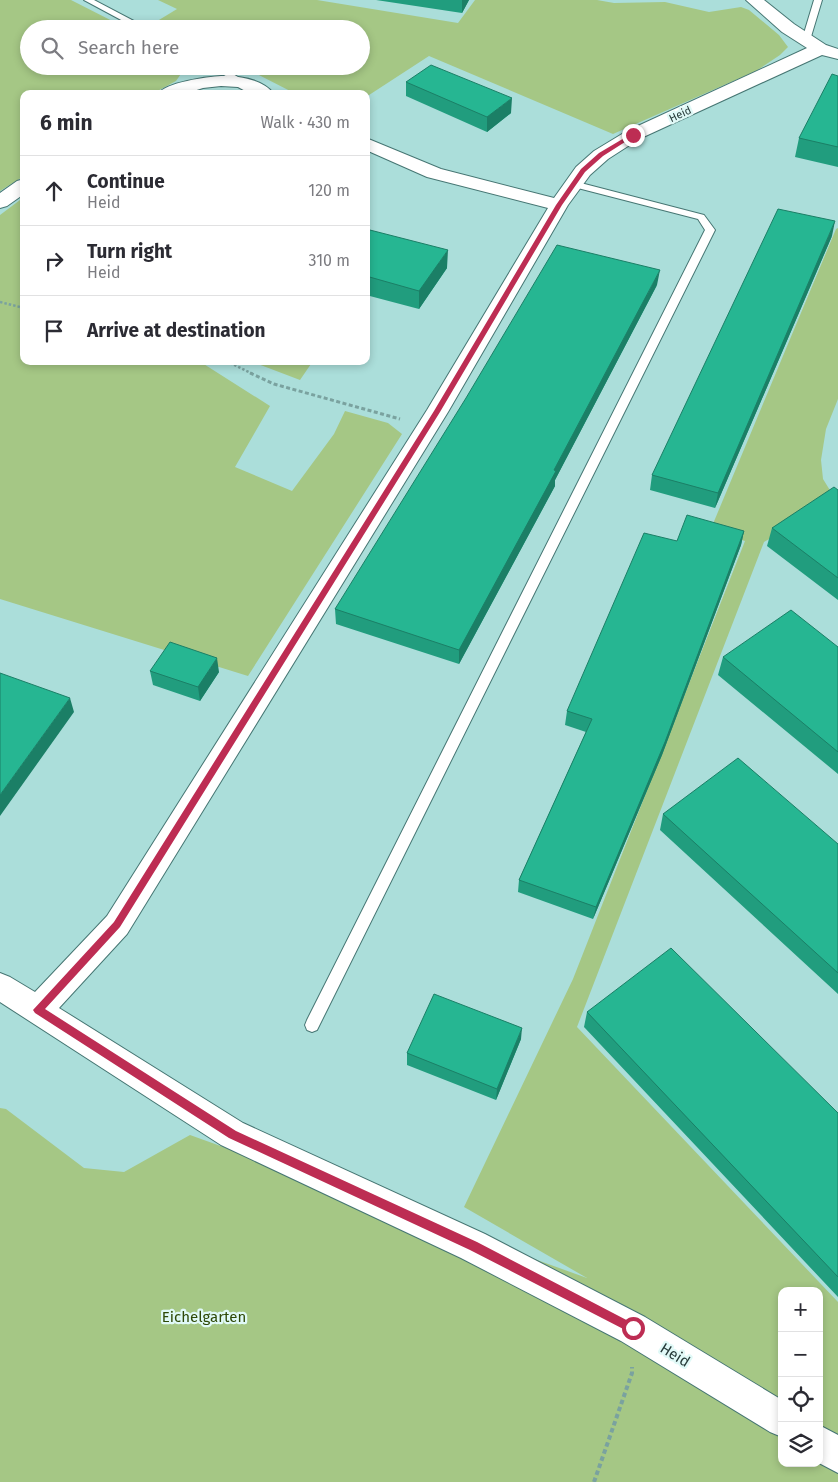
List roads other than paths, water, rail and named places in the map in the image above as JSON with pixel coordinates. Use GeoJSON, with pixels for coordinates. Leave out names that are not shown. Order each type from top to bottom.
{"type":"FeatureCollection","features":[{"type":"Feature","properties":{"kind":"street"},"geometry":{"type":"LineString","coordinates":[[754,0],[821,48]]}},
{"type":"Feature","properties":{"kind":"street","name":"Heid"},"geometry":{"type":"LineString","coordinates":[[38,1010],[117,925],[428,425],[559,205],[583,170],[601,155],[633,135],[821,48]]}},
{"type":"Feature","properties":{"kind":"street"},"geometry":{"type":"LineString","coordinates":[[177,90],[190,85],[217,81],[242,82],[257,90]]}},
{"type":"Feature","properties":{"kind":"street"},"geometry":{"type":"LineString","coordinates":[[370,146],[434,173],[559,205]]}},
{"type":"Feature","properties":{"kind":"street"},"geometry":{"type":"LineString","coordinates":[[0,202],[20,189]]}},
{"type":"Feature","properties":{"kind":"street","name":"Heid"},"geometry":{"type":"LineString","coordinates":[[0,986],[232,1134],[473,1246],[633,1328],[778,1418]]}},
{"type":"Feature","properties":{"kind":"street"},"geometry":{"type":"LineString","coordinates":[[823,1446],[838,1455]]}},
{"type":"Feature","properties":{"kind":"lane"},"geometry":{"type":"LineString","coordinates":[[88,0],[127,20]]}},
{"type":"Feature","properties":{"kind":"lane"},"geometry":{"type":"LineString","coordinates":[[818,0],[821,48]]}},
{"type":"Feature","properties":{"kind":"lane"},"geometry":{"type":"LineString","coordinates":[[229,75],[242,82]]}},
{"type":"Feature","properties":{"kind":"lane"},"geometry":{"type":"LineString","coordinates":[[312,1025],[710,230],[700,217],[574,184]]}},
{"type":"Feature","properties":{"kind":"park label","name":"Eichelgarten"},"geometry":{"type":"Point","coordinates":[204,1317]}}]}
